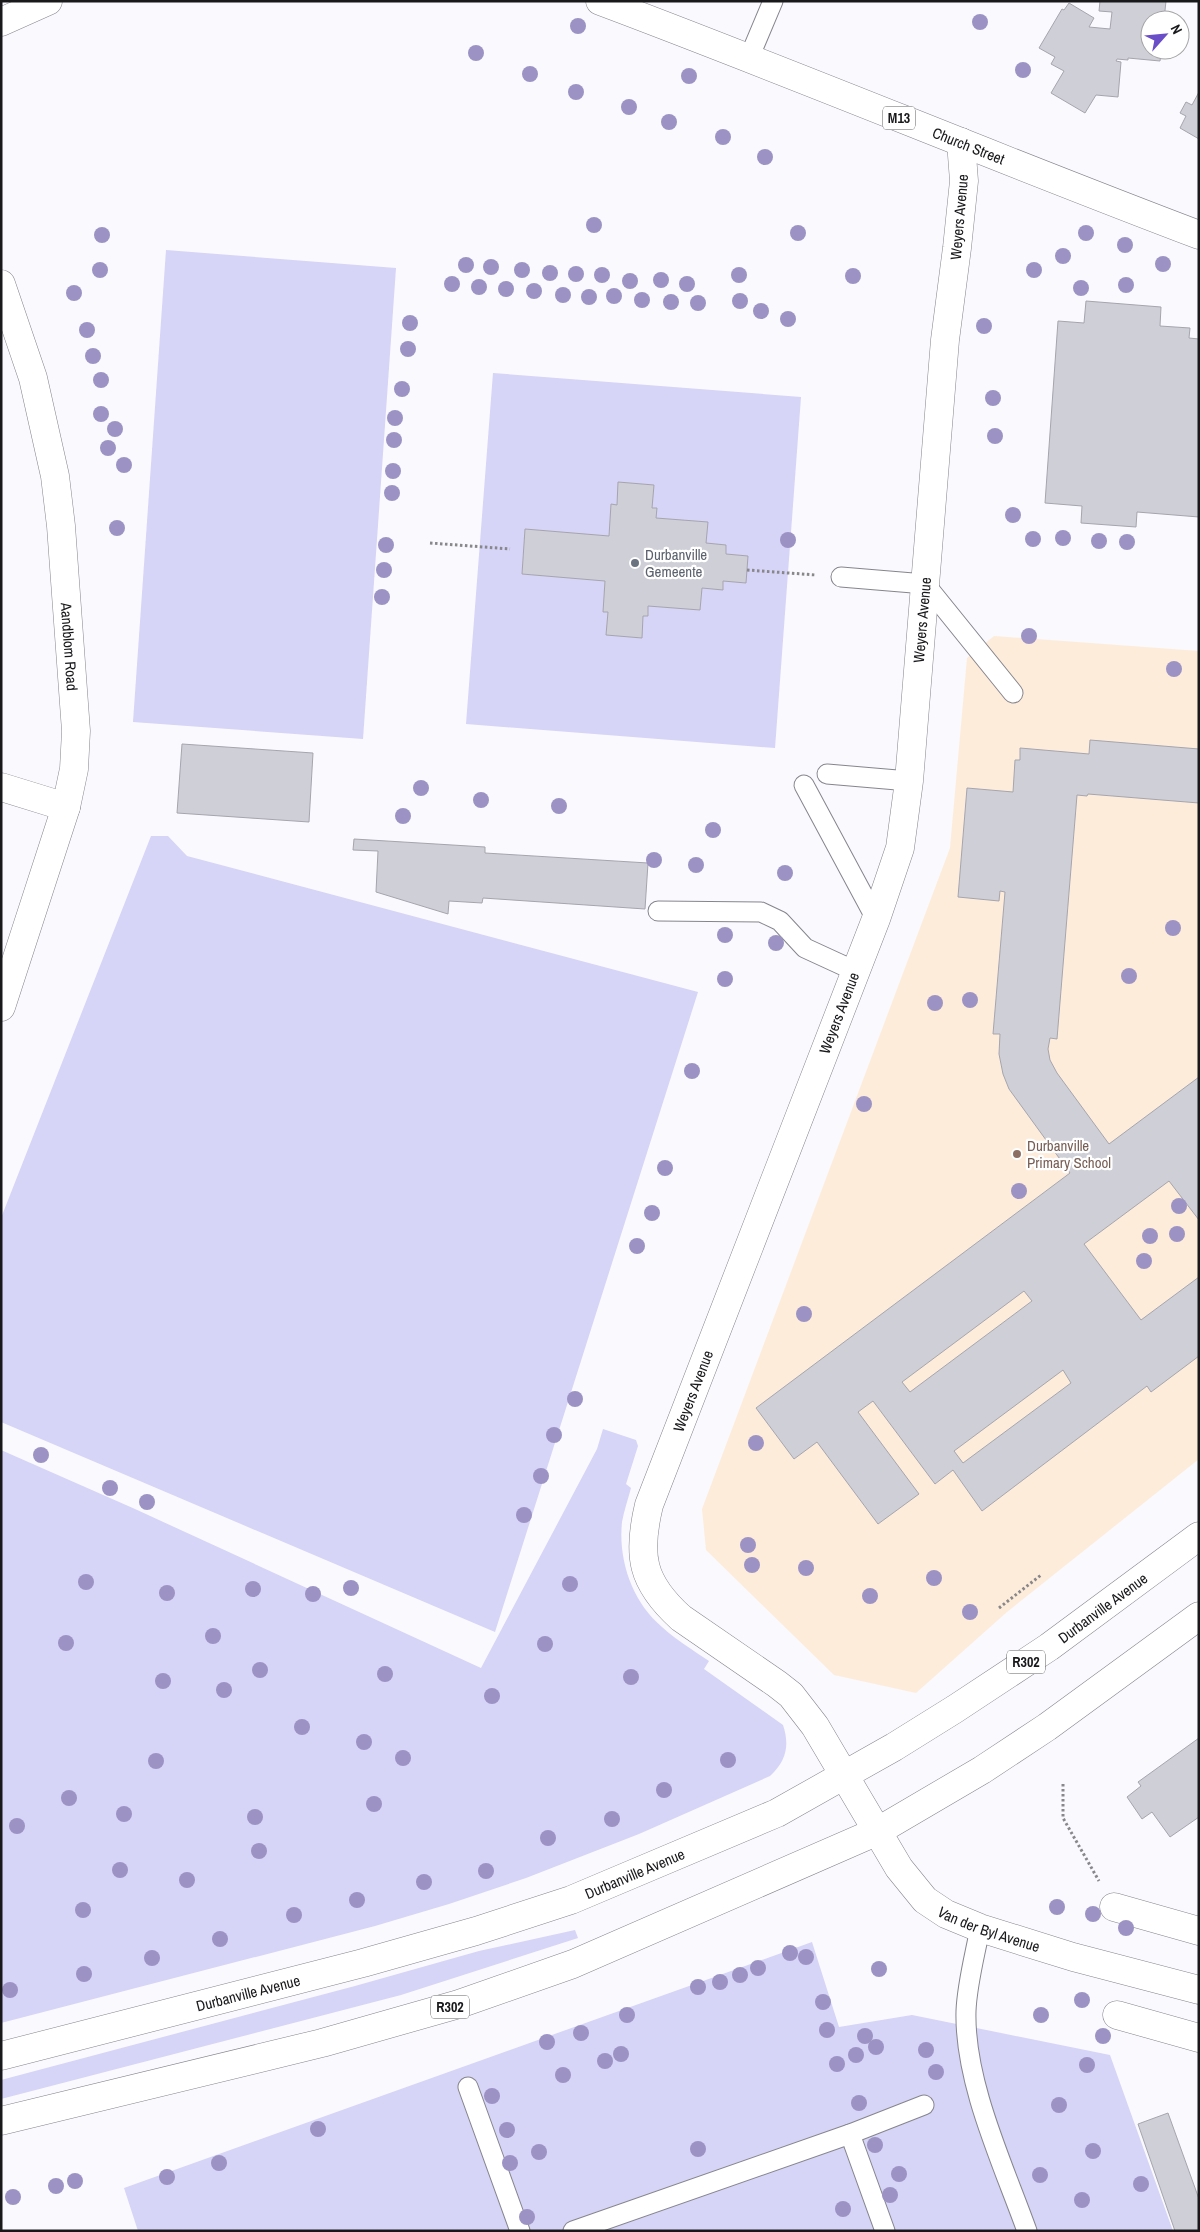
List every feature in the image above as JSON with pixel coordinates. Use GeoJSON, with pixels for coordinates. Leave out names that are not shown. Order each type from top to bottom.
{"type":"FeatureCollection","features":[{"type":"Feature","properties":{"kind":"main road"},"geometry":{"type":"LineString","coordinates":[[1,22],[48,1]]}},
{"type":"Feature","properties":{"kind":"main road","name":"Church Street"},"geometry":{"type":"LineString","coordinates":[[600,1],[1199,235]]}},
{"type":"Feature","properties":{"kind":"main road","name":"Weyers Avenue"},"geometry":{"type":"LineString","coordinates":[[846,1775],[816,1726],[791,1695],[681,1618],[658,1596],[648,1576],[643,1554],[643,1532],[649,1505],[876,919],[900,848],[909,781],[945,340],[964,181],[962,142]]}},
{"type":"Feature","properties":{"kind":"main road","name":"Aandblom Road"},"geometry":{"type":"LineString","coordinates":[[1,284],[33,378],[55,476],[61,526],[76,732],[74,769],[66,807],[1,1008]]}},
{"type":"Feature","properties":{"kind":"main road"},"geometry":{"type":"LineString","coordinates":[[1,787],[66,807]]}},
{"type":"Feature","properties":{"kind":"main road","name":"Durbanville Avenue"},"geometry":{"type":"LineString","coordinates":[[1,2056],[363,1963],[476,1931],[572,1900],[778,1813],[917,1734],[1049,1647],[1199,1536]]}},
{"type":"Feature","properties":{"kind":"main road","name":"R302"},"geometry":{"type":"LineString","coordinates":[[1,2121],[322,2043],[459,2004],[573,1964],[878,1831],[982,1770],[1031,1738],[1199,1616]]}},
{"type":"Feature","properties":{"kind":"main road","name":"Van der Byl Avenue"},"geometry":{"type":"LineString","coordinates":[[846,1775],[902,1874],[925,1900],[946,1914],[980,1928],[1073,1957],[1199,1990]]}},
{"type":"Feature","properties":{"kind":"main road"},"geometry":{"type":"LineString","coordinates":[[1114,1907],[1199,1931]]}},
{"type":"Feature","properties":{"kind":"main road"},"geometry":{"type":"LineString","coordinates":[[1118,2015],[1199,2038]]}},
{"type":"Feature","properties":{"kind":"lane"},"geometry":{"type":"LineString","coordinates":[[749,58],[773,1]]}},
{"type":"Feature","properties":{"kind":"lane"},"geometry":{"type":"LineString","coordinates":[[841,577],[925,584],[1013,692]]}},
{"type":"Feature","properties":{"kind":"lane"},"geometry":{"type":"LineString","coordinates":[[826,774],[909,781]]}},
{"type":"Feature","properties":{"kind":"lane"},"geometry":{"type":"LineString","coordinates":[[804,785],[876,919]]}},
{"type":"Feature","properties":{"kind":"lane"},"geometry":{"type":"LineString","coordinates":[[658,910],[761,912],[780,921],[805,948],[856,971]]}},
{"type":"Feature","properties":{"kind":"lane"},"geometry":{"type":"LineString","coordinates":[[980,1928],[966,2010],[967,2037],[974,2083],[1027,2231]]}},
{"type":"Feature","properties":{"kind":"lane"},"geometry":{"type":"LineString","coordinates":[[468,2087],[520,2231]]}},
{"type":"Feature","properties":{"kind":"lane"},"geometry":{"type":"LineString","coordinates":[[573,2231],[850,2134],[924,2105]]}},
{"type":"Feature","properties":{"kind":"lane"},"geometry":{"type":"LineString","coordinates":[[850,2134],[885,2231]]}},
{"type":"Feature","properties":{"kind":"path"},"geometry":{"type":"LineString","coordinates":[[430,543],[510,549]]}},
{"type":"Feature","properties":{"kind":"path"},"geometry":{"type":"LineString","coordinates":[[747,570],[841,577]]}},
{"type":"Feature","properties":{"kind":"path"},"geometry":{"type":"LineString","coordinates":[[999,1608],[1041,1575]]}},
{"type":"Feature","properties":{"kind":"path"},"geometry":{"type":"LineString","coordinates":[[1063,1784],[1063,1818],[1114,1907]]}},
{"type":"Feature","properties":{"kind":"shaded area"},"geometry":{"type":"Polygon","coordinates":[[[166,250],[396,268],[363,739],[133,722],[166,250]]]}},
{"type":"Feature","properties":{"kind":"shaded area"},"geometry":{"type":"Polygon","coordinates":[[[493,373],[801,397],[775,748],[466,724],[493,373]]]}},
{"type":"Feature","properties":{"kind":"shaded area","name":"Durbanville Primary School"},"geometry":{"type":"Polygon","coordinates":[[[994,636],[1199,651],[1199,1459],[1007,1612],[916,1693],[834,1675],[706,1550],[702,1509],[950,848],[967,658],[994,636]]]}},
{"type":"Feature","properties":{"kind":"shaded area"},"geometry":{"type":"Polygon","coordinates":[[[151,836],[168,836],[187,856],[698,992],[495,1632],[1,1422],[1,1218],[151,836]]]}},
{"type":"Feature","properties":{"kind":"shaded area"},"geometry":{"type":"Polygon","coordinates":[[[603,1429],[636,1440],[638,1446],[626,1484],[631,1488],[622,1522],[621,1536],[625,1565],[635,1593],[652,1617],[662,1627],[709,1661],[704,1669],[783,1725],[786,1740],[785,1753],[780,1765],[770,1776],[639,1834],[526,1878],[449,1904],[375,1926],[1,2023],[1,1450],[135,1509],[481,1668],[597,1449],[603,1429]]]}},
{"type":"Feature","properties":{"kind":"shaded area"},"geometry":{"type":"Polygon","coordinates":[[[575,1930],[578,1938],[401,1995],[1,2099],[1,2080],[479,1951],[575,1930]]]}},
{"type":"Feature","properties":{"kind":"shaded area"},"geometry":{"type":"Polygon","coordinates":[[[812,1942],[839,2027],[912,2015],[1110,2055],[1173,2231],[138,2231],[124,2188],[812,1942]]]}},
{"type":"Feature","properties":{"kind":"building"},"geometry":{"type":"Polygon","coordinates":[[[1100,1],[1166,1],[1165,10],[1140,10],[1140,59],[1117,59],[1116,61],[1121,62],[1118,97],[1096,95],[1085,113],[1051,93],[1064,71],[1051,64],[1055,57],[1039,48],[1062,9],[1064,10],[1069,3],[1094,18],[1089,27],[1110,29],[1112,12],[1099,11],[1100,1]]]}},
{"type":"Feature","properties":{"kind":"building"},"geometry":{"type":"Polygon","coordinates":[[[1199,92],[1199,139],[1180,128],[1186,116],[1180,113],[1186,102],[1192,105],[1199,92]]]}},
{"type":"Feature","properties":{"kind":"building"},"geometry":{"type":"Polygon","coordinates":[[[1086,301],[1161,307],[1160,326],[1190,328],[1189,338],[1199,339],[1199,517],[1137,512],[1136,527],[1081,523],[1082,506],[1045,503],[1058,321],[1084,323],[1086,301]]]}},
{"type":"Feature","properties":{"kind":"building","name":"Durbanville Gemeente"},"geometry":{"type":"Polygon","coordinates":[[[618,482],[654,485],[652,508],[657,508],[656,518],[708,522],[706,543],[726,545],[726,554],[748,556],[746,583],[723,581],[723,590],[702,588],[700,610],[648,606],[648,616],[643,616],[642,638],[606,635],[608,612],[603,612],[605,581],[522,574],[525,529],[609,536],[611,504],[617,505],[618,482]]]}},
{"type":"Feature","properties":{"kind":"building"},"geometry":{"type":"Polygon","coordinates":[[[1090,740],[1199,749],[1199,803],[1088,794],[1087,796],[1077,795],[1057,1039],[1050,1038],[1048,1049],[1050,1060],[1057,1073],[1109,1144],[1199,1077],[1199,1220],[1169,1181],[1084,1244],[1141,1320],[1199,1277],[1199,1356],[1151,1392],[1147,1386],[982,1511],[953,1470],[935,1484],[873,1401],[858,1412],[919,1494],[878,1524],[817,1442],[794,1459],[756,1408],[1070,1173],[1009,1089],[1003,1074],[999,1054],[1000,1034],[993,1034],[1005,892],[1000,891],[999,901],[958,897],[967,788],[1013,792],[1015,760],[1020,760],[1020,748],[1089,754],[1090,740]],[[1024,1291],[902,1382],[910,1392],[1032,1301],[1024,1291]],[[1063,1370],[954,1451],[963,1463],[1071,1383],[1063,1370]]]}},
{"type":"Feature","properties":{"kind":"building"},"geometry":{"type":"Polygon","coordinates":[[[182,744],[313,753],[309,822],[177,813],[182,744]]]}},
{"type":"Feature","properties":{"kind":"building"},"geometry":{"type":"Polygon","coordinates":[[[354,839],[485,847],[485,853],[648,863],[645,909],[483,898],[482,903],[449,901],[448,914],[376,892],[378,851],[353,850],[354,839]]]}},
{"type":"Feature","properties":{"kind":"building"},"geometry":{"type":"Polygon","coordinates":[[[1199,1738],[1199,1817],[1170,1837],[1152,1812],[1142,1819],[1127,1797],[1141,1786],[1138,1782],[1199,1738]]]}},
{"type":"Feature","properties":{"kind":"building"},"geometry":{"type":"Polygon","coordinates":[[[1168,2113],[1199,2199],[1199,2231],[1175,2231],[1138,2124],[1168,2113]]]}},
{"type":"Feature","properties":{"kind":"place","name":"Durbanville Gemeente"},"geometry":{"type":"Point","coordinates":[635,563]}},
{"type":"Feature","properties":{"kind":"place","name":"Durbanville Primary School"},"geometry":{"type":"Point","coordinates":[1017,1154]}}]}
